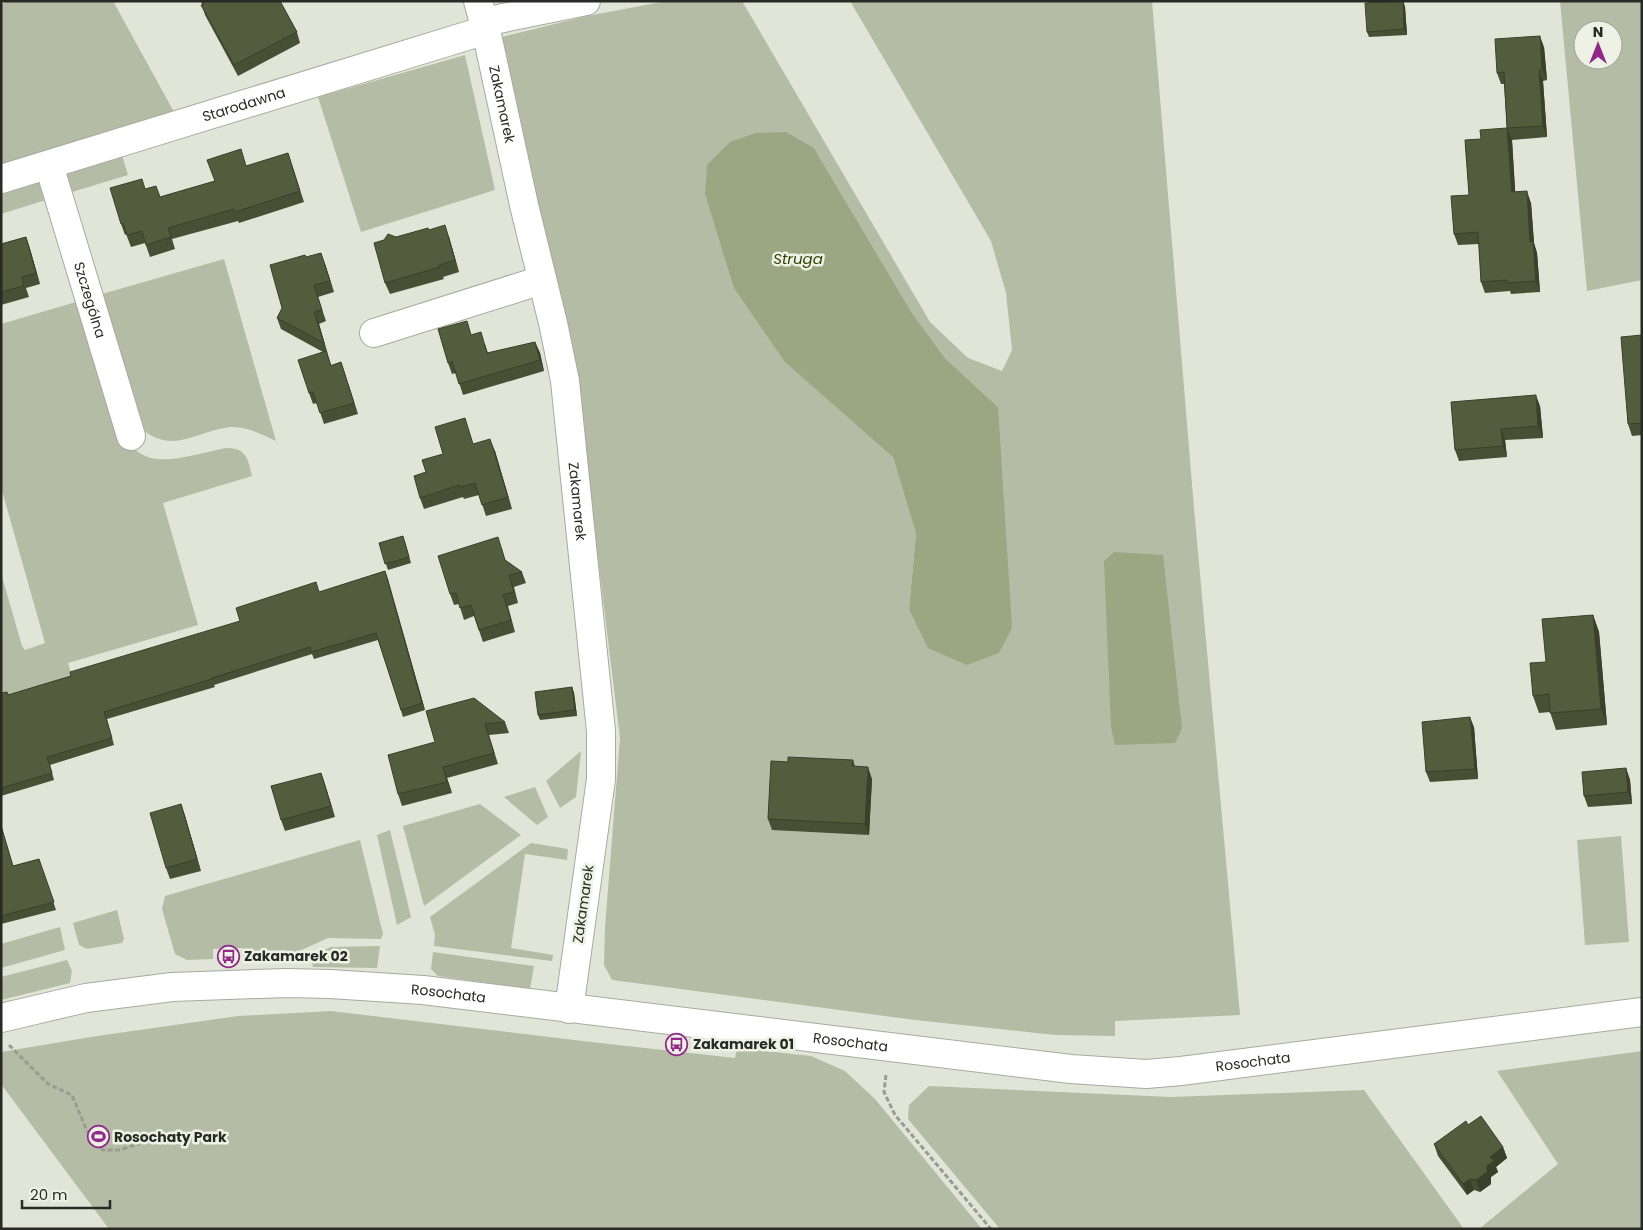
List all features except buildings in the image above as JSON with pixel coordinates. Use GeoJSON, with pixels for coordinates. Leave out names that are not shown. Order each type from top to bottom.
{"type":"FeatureCollection","features":[{"type":"Feature","properties":{"kind":"street","name":"Starodawna"},"geometry":{"type":"LineString","coordinates":[[1,179],[49,165],[483,18],[586,1]]}},
{"type":"Feature","properties":{"kind":"street","name":"Zakamarek"},"geometry":{"type":"LineString","coordinates":[[483,18],[565,381],[600,731],[601,779],[569,1008]]}},
{"type":"Feature","properties":{"kind":"street","name":"Szczególna"},"geometry":{"type":"LineString","coordinates":[[49,165],[131,436]]}},
{"type":"Feature","properties":{"kind":"street"},"geometry":{"type":"LineString","coordinates":[[374,333],[542,280]]}},
{"type":"Feature","properties":{"kind":"street","name":"Rosochata"},"geometry":{"type":"LineString","coordinates":[[1,1018],[86,998],[172,987],[286,983],[387,987],[1070,1069],[1146,1074],[1642,1012]]}},
{"type":"Feature","properties":{"kind":"path"},"geometry":{"type":"LineString","coordinates":[[8,1044],[48,1084],[72,1095],[87,1131],[104,1150],[118,1150],[139,1144]]}},
{"type":"Feature","properties":{"kind":"path"},"geometry":{"type":"LineString","coordinates":[[889,1047],[884,1092],[895,1115],[991,1229]]}},
{"type":"Feature","properties":{"kind":"shaded area"},"geometry":{"type":"Polygon","coordinates":[[[7,1],[113,1],[174,112],[1,166],[1,5],[7,1]]]}},
{"type":"Feature","properties":{"kind":"shaded area"},"geometry":{"type":"Polygon","coordinates":[[[667,1],[742,1],[930,322],[968,358],[1002,371],[1012,350],[1006,293],[991,241],[850,1],[1152,1],[1194,508],[1240,1015],[1115,1021],[1115,1036],[1055,1035],[915,1020],[612,980],[604,965],[605,927],[620,738],[572,346],[498,38],[587,16],[667,1]],[[814,148],[893,457],[916,534],[909,609],[998,407],[945,358],[912,313],[814,148]]]}},
{"type":"Feature","properties":{"kind":"shaded area"},"geometry":{"type":"Polygon","coordinates":[[[1560,1],[1642,1],[1642,280],[1587,291],[1560,1]]]}},
{"type":"Feature","properties":{"kind":"shaded area"},"geometry":{"type":"Polygon","coordinates":[[[465,55],[495,190],[361,232],[318,97],[465,55]]]}},
{"type":"Feature","properties":{"kind":"shaded area"},"geometry":{"type":"Polygon","coordinates":[[[122,155],[128,175],[72,192],[66,173],[122,155]]]}},
{"type":"Feature","properties":{"kind":"shaded area"},"geometry":{"type":"Polygon","coordinates":[[[44,179],[123,437],[143,455],[160,459],[179,458],[233,448],[245,455],[252,476],[163,503],[198,625],[68,663],[74,683],[1,701],[1,573],[22,646],[25,650],[45,643],[1,487],[1,324],[76,302],[46,200],[1,214],[1,192],[44,179]]]}},
{"type":"Feature","properties":{"kind":"shaded area"},"geometry":{"type":"Polygon","coordinates":[[[224,259],[276,441],[249,429],[237,427],[219,429],[174,441],[152,436],[140,427],[102,294],[224,259]]]}},
{"type":"Feature","properties":{"kind":"shaded area"},"geometry":{"type":"Polygon","coordinates":[[[581,751],[576,797],[560,808],[546,781],[581,751]]]}},
{"type":"Feature","properties":{"kind":"shaded area"},"geometry":{"type":"Polygon","coordinates":[[[535,787],[548,817],[537,825],[504,797],[535,787]]]}},
{"type":"Feature","properties":{"kind":"shaded area"},"geometry":{"type":"Polygon","coordinates":[[[480,804],[521,835],[424,906],[403,826],[480,804]]]}},
{"type":"Feature","properties":{"kind":"shaded area"},"geometry":{"type":"Polygon","coordinates":[[[390,830],[411,917],[397,925],[377,835],[390,830]]]}},
{"type":"Feature","properties":{"kind":"shaded area"},"geometry":{"type":"Polygon","coordinates":[[[1621,836],[1629,942],[1585,945],[1577,840],[1621,836]]]}},
{"type":"Feature","properties":{"kind":"shaded area"},"geometry":{"type":"Polygon","coordinates":[[[360,840],[383,934],[381,939],[328,938],[286,957],[244,957],[243,948],[213,949],[213,959],[187,960],[175,954],[162,909],[165,896],[360,840]]]}},
{"type":"Feature","properties":{"kind":"shaded area"},"geometry":{"type":"Polygon","coordinates":[[[531,843],[568,849],[567,860],[525,854],[511,948],[553,955],[552,961],[434,946],[435,935],[430,917],[531,843]]]}},
{"type":"Feature","properties":{"kind":"shaded area"},"geometry":{"type":"Polygon","coordinates":[[[117,910],[124,939],[122,943],[87,949],[79,945],[73,923],[117,910]]]}},
{"type":"Feature","properties":{"kind":"shaded area"},"geometry":{"type":"Polygon","coordinates":[[[60,927],[65,950],[1,968],[1,944],[60,927]]]}},
{"type":"Feature","properties":{"kind":"shaded area"},"geometry":{"type":"Polygon","coordinates":[[[380,946],[377,968],[313,967],[311,956],[331,947],[380,946]]]}},
{"type":"Feature","properties":{"kind":"shaded area"},"geometry":{"type":"Polygon","coordinates":[[[433,952],[534,966],[530,989],[438,976],[431,969],[433,952]]]}},
{"type":"Feature","properties":{"kind":"shaded area"},"geometry":{"type":"Polygon","coordinates":[[[67,960],[72,971],[70,983],[1,1000],[1,977],[67,960]]]}},
{"type":"Feature","properties":{"kind":"shaded area"},"geometry":{"type":"Polygon","coordinates":[[[331,1011],[735,1058],[737,1048],[811,1056],[845,1071],[875,1099],[982,1229],[109,1229],[1,1084],[1,1052],[238,1016],[331,1011]]]}},
{"type":"Feature","properties":{"kind":"shaded area"},"geometry":{"type":"Polygon","coordinates":[[[1642,1051],[1642,1229],[1479,1229],[1558,1164],[1497,1071],[1642,1051]]]}},
{"type":"Feature","properties":{"kind":"shaded area"},"geometry":{"type":"Polygon","coordinates":[[[929,1086],[1171,1097],[1364,1090],[1464,1229],[1000,1229],[908,1119],[909,1105],[929,1086]]]}},
{"type":"Feature","properties":{"kind":"water","name":"Struga"},"geometry":{"type":"Polygon","coordinates":[[[786,132],[814,148],[912,313],[945,358],[998,407],[1012,628],[999,653],[967,665],[928,648],[909,609],[916,534],[893,457],[785,362],[734,288],[705,194],[707,165],[730,142],[756,133],[786,132]]]}},
{"type":"Feature","properties":{"kind":"water"},"geometry":{"type":"Polygon","coordinates":[[[1114,552],[1163,555],[1182,728],[1175,743],[1115,745],[1111,727],[1104,561],[1114,552]]]}},
{"type":"Feature","properties":{"kind":"place","name":"Zakamarek 02"},"geometry":{"type":"Point","coordinates":[228,956]}},
{"type":"Feature","properties":{"kind":"place","name":"Zakamarek 01"},"geometry":{"type":"Point","coordinates":[677,1044]}},
{"type":"Feature","properties":{"kind":"place","name":"Rosochaty Park"},"geometry":{"type":"Point","coordinates":[98,1137]}}]}
